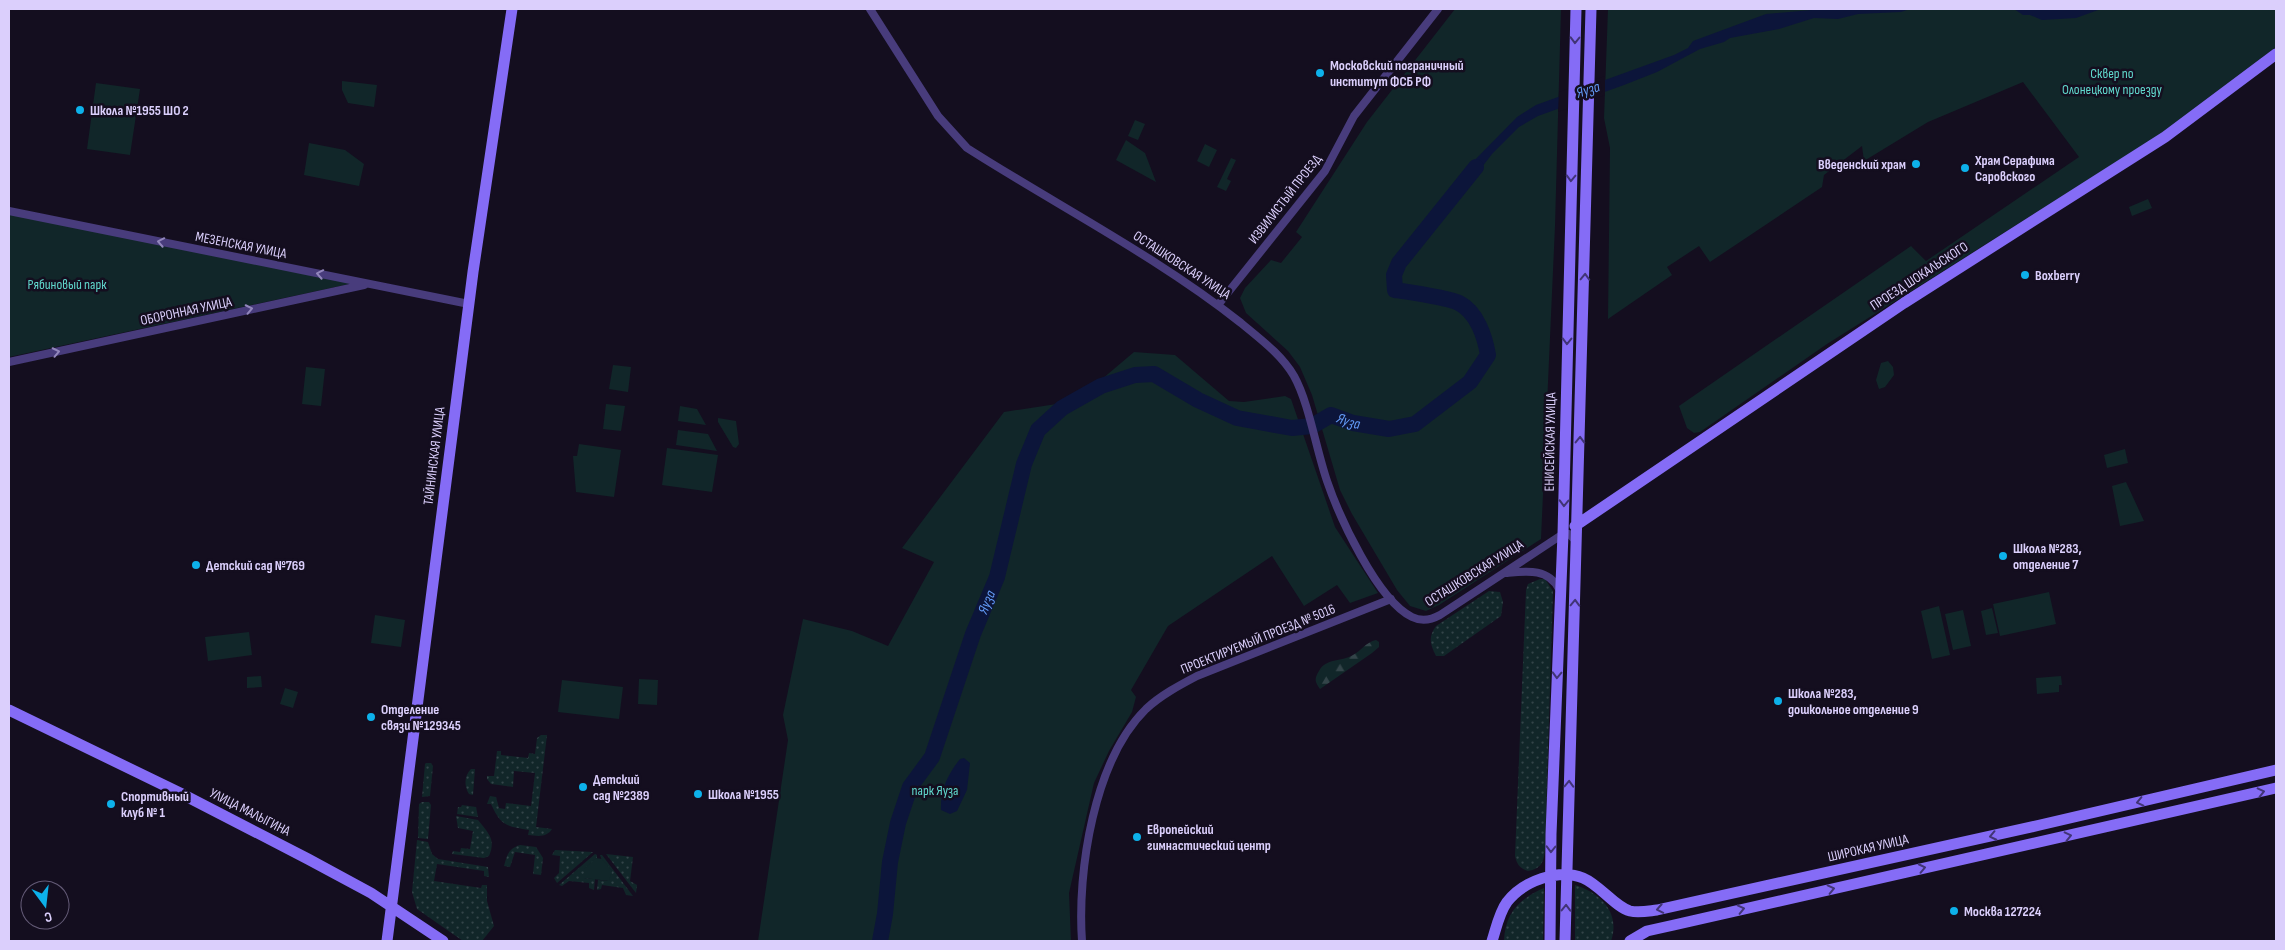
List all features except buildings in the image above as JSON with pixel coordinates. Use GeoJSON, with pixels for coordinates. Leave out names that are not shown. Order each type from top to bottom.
{"type":"FeatureCollection","features":[{"type":"Feature","properties":{"kind":"main road","name":"ТАЙНИНСКАЯ УЛИЦА"},"geometry":{"type":"LineString","coordinates":[[387,941],[393,907],[469,304],[512,9]]}},
{"type":"Feature","properties":{"kind":"main road","name":"ЕНИСЕЙСКАЯ УЛИЦА"},"geometry":{"type":"LineString","coordinates":[[1551,875],[1563,534],[1568,253],[1576,9]]}},
{"type":"Feature","properties":{"kind":"main road"},"geometry":{"type":"LineString","coordinates":[[1565,941],[1578,545],[1591,9]]}},
{"type":"Feature","properties":{"kind":"main road","name":"ПРОЕЗД ШОКАЛЬСКОГО"},"geometry":{"type":"LineString","coordinates":[[1578,523],[1904,303],[2165,137],[2276,54]]}},
{"type":"Feature","properties":{"kind":"main road","name":"ОСТАШКОВСКАЯ УЛИЦА"},"geometry":{"type":"LineString","coordinates":[[1563,534],[1578,523]]}},
{"type":"Feature","properties":{"kind":"main road"},"geometry":{"type":"LineString","coordinates":[[1558,652],[1559,647],[1567,644],[1572,648],[1573,652]]}},
{"type":"Feature","properties":{"kind":"main road","name":"УЛИЦА МАЛЫГИНА"},"geometry":{"type":"LineString","coordinates":[[9,710],[218,812],[371,893],[393,907]]}},
{"type":"Feature","properties":{"kind":"main road","name":"ШИРОКАЯ УЛИЦА"},"geometry":{"type":"LineString","coordinates":[[1497,926],[1508,901],[1535,881],[1551,875],[1566,874],[1584,878],[1598,886],[1626,910],[1632,912],[1657,910],[2276,770]]}},
{"type":"Feature","properties":{"kind":"main road"},"geometry":{"type":"LineString","coordinates":[[1630,941],[1647,931],[2276,788]]}},
{"type":"Feature","properties":{"kind":"main road"},"geometry":{"type":"LineString","coordinates":[[2017,830],[2024,831],[2027,836],[2026,843],[2021,846]]}},
{"type":"Feature","properties":{"kind":"main road"},"geometry":{"type":"LineString","coordinates":[[1550,941],[1551,875]]}},
{"type":"Feature","properties":{"kind":"main road"},"geometry":{"type":"LineString","coordinates":[[393,907],[444,941]]}},
{"type":"Feature","properties":{"kind":"main road"},"geometry":{"type":"LineString","coordinates":[[1492,941],[1497,926]]}},
{"type":"Feature","properties":{"kind":"main road"},"geometry":{"type":"LineString","coordinates":[[1496,941],[1497,926]]}},
{"type":"Feature","properties":{"kind":"street","name":"ОСТАШКОВСКАЯ УЛИЦА"},"geometry":{"type":"LineString","coordinates":[[870,9],[938,116],[967,148],[1218,305],[1270,346],[1294,376],[1304,399],[1317,450],[1344,524],[1370,568],[1391,598],[1411,617],[1419,620],[1432,619],[1563,534]]}},
{"type":"Feature","properties":{"kind":"street","name":"ИЗВИЛИСТЫЙ ПРОЕЗД"},"geometry":{"type":"LineString","coordinates":[[1218,305],[1325,171],[1354,116],[1438,9]]}},
{"type":"Feature","properties":{"kind":"street","name":"МЕЗЕНСКАЯ УЛИЦА"},"geometry":{"type":"LineString","coordinates":[[9,211],[469,304]]}},
{"type":"Feature","properties":{"kind":"street","name":"ОБОРОННАЯ УЛИЦА"},"geometry":{"type":"LineString","coordinates":[[9,362],[368,284]]}},
{"type":"Feature","properties":{"kind":"street"},"geometry":{"type":"LineString","coordinates":[[1563,534],[1569,534],[1574,537],[1578,545]]}},
{"type":"Feature","properties":{"kind":"street"},"geometry":{"type":"LineString","coordinates":[[1504,573],[1541,572],[1550,577],[1560,591]]}},
{"type":"Feature","properties":{"kind":"street","name":"ПРОЕКТИРУЕМЫЙ ПРОЕЗД № 5016"},"geometry":{"type":"LineString","coordinates":[[1082,941],[1082,882],[1100,791],[1115,751],[1133,723],[1147,708],[1170,691],[1197,676],[1391,598]]}},
{"type":"Feature","properties":{"kind":"street"},"geometry":{"type":"LineString","coordinates":[[2234,779],[2229,784],[2228,790],[2232,796],[2238,797]]}},
{"type":"Feature","properties":{"kind":"street"},"geometry":{"type":"LineString","coordinates":[[1793,880],[1788,884],[1786,890],[1790,895],[1797,896]]}},
{"type":"Feature","properties":{"kind":"green space"},"geometry":{"type":"Polygon","coordinates":[[[1455,9],[1561,9],[1555,226],[1541,539],[1439,605],[1426,611],[1410,606],[1397,590],[1352,514],[1340,490],[1312,395],[1300,367],[1288,351],[1246,313],[1240,298],[1245,288],[1271,260],[1281,263],[1302,237],[1296,232],[1367,122],[1455,9]]]}},
{"type":"Feature","properties":{"kind":"green space","name":"Сквер по Олонецкому проезду"},"geometry":{"type":"Polygon","coordinates":[[[1608,9],[2276,9],[2276,47],[2156,137],[1827,344],[1700,432],[1694,433],[1687,428],[1679,406],[1911,246],[1926,261],[2079,157],[2023,82],[1928,122],[1864,161],[1862,146],[1824,175],[1822,187],[1710,262],[1699,246],[1667,267],[1672,275],[1608,319],[1610,148],[1604,118],[1608,9]]]}},
{"type":"Feature","properties":{"kind":"green space"},"geometry":{"type":"Polygon","coordinates":[[[342,81],[377,85],[374,107],[348,103],[342,90],[342,81]]]}},
{"type":"Feature","properties":{"kind":"green space"},"geometry":{"type":"Polygon","coordinates":[[[96,83],[140,89],[130,155],[87,149],[96,83]]]}},
{"type":"Feature","properties":{"kind":"green space"},"geometry":{"type":"Polygon","coordinates":[[[1135,120],[1145,124],[1138,140],[1128,136],[1135,120]]]}},
{"type":"Feature","properties":{"kind":"green space"},"geometry":{"type":"Polygon","coordinates":[[[1126,140],[1145,153],[1156,182],[1116,160],[1126,140]]]}},
{"type":"Feature","properties":{"kind":"green space"},"geometry":{"type":"Polygon","coordinates":[[[309,143],[345,150],[364,164],[359,186],[304,175],[309,143]]]}},
{"type":"Feature","properties":{"kind":"green space"},"geometry":{"type":"Polygon","coordinates":[[[1205,144],[1217,150],[1209,167],[1197,161],[1205,144]]]}},
{"type":"Feature","properties":{"kind":"green space"},"geometry":{"type":"Polygon","coordinates":[[[1231,158],[1236,160],[1227,179],[1231,181],[1226,191],[1217,187],[1231,158]]]}},
{"type":"Feature","properties":{"kind":"green space"},"geometry":{"type":"Polygon","coordinates":[[[2148,199],[2152,208],[2132,216],[2129,207],[2148,199]]]}},
{"type":"Feature","properties":{"kind":"green space","name":"Рябиновый парк"},"geometry":{"type":"Polygon","coordinates":[[[9,214],[354,283],[9,357],[9,214]]]}},
{"type":"Feature","properties":{"kind":"green space","name":"парк Яуза"},"geometry":{"type":"Polygon","coordinates":[[[1134,352],[1175,355],[1229,401],[1244,402],[1285,396],[1291,399],[1335,527],[1378,593],[1350,603],[1337,585],[1304,606],[1272,556],[1168,626],[1131,690],[1136,697],[1132,712],[1109,751],[1094,783],[1069,893],[1071,941],[758,941],[788,740],[783,715],[803,619],[852,631],[888,646],[934,562],[902,548],[1004,412],[1076,401],[1134,352]]]}},
{"type":"Feature","properties":{"kind":"green space"},"geometry":{"type":"Polygon","coordinates":[[[1888,361],[1893,367],[1894,375],[1885,387],[1879,389],[1876,380],[1881,363],[1888,361]]]}},
{"type":"Feature","properties":{"kind":"green space"},"geometry":{"type":"Polygon","coordinates":[[[613,365],[631,367],[628,392],[609,389],[613,365]]]}},
{"type":"Feature","properties":{"kind":"green space"},"geometry":{"type":"Polygon","coordinates":[[[306,367],[325,369],[321,406],[302,404],[306,367]]]}},
{"type":"Feature","properties":{"kind":"green space"},"geometry":{"type":"Polygon","coordinates":[[[606,404],[625,406],[621,431],[603,429],[606,404]]]}},
{"type":"Feature","properties":{"kind":"green space"},"geometry":{"type":"Polygon","coordinates":[[[680,406],[697,409],[706,425],[678,421],[680,406]]]}},
{"type":"Feature","properties":{"kind":"green space"},"geometry":{"type":"Polygon","coordinates":[[[718,418],[736,421],[739,444],[736,448],[733,447],[718,422],[718,418]]]}},
{"type":"Feature","properties":{"kind":"green space"},"geometry":{"type":"Polygon","coordinates":[[[678,430],[708,434],[717,451],[676,445],[678,430]]]}},
{"type":"Feature","properties":{"kind":"green space"},"geometry":{"type":"Polygon","coordinates":[[[579,444],[621,450],[614,497],[576,492],[573,456],[577,456],[579,444]]]}},
{"type":"Feature","properties":{"kind":"green space"},"geometry":{"type":"Polygon","coordinates":[[[667,448],[718,455],[712,492],[662,485],[667,448]]]}},
{"type":"Feature","properties":{"kind":"green space"},"geometry":{"type":"Polygon","coordinates":[[[2125,449],[2128,463],[2107,468],[2104,455],[2125,449]]]}},
{"type":"Feature","properties":{"kind":"green space"},"geometry":{"type":"Polygon","coordinates":[[[2126,482],[2144,521],[2120,526],[2112,486],[2126,482]]]}},
{"type":"Feature","properties":{"kind":"green space"},"geometry":{"type":"Polygon","coordinates":[[[1545,579],[1553,591],[1545,849],[1544,858],[1539,867],[1528,871],[1519,866],[1515,856],[1526,590],[1528,584],[1545,579]]]}},
{"type":"Feature","properties":{"kind":"green space"},"geometry":{"type":"Polygon","coordinates":[[[1489,591],[1500,592],[1503,602],[1501,616],[1444,656],[1436,656],[1431,641],[1436,626],[1489,591]]]}},
{"type":"Feature","properties":{"kind":"green space"},"geometry":{"type":"Polygon","coordinates":[[[2049,592],[2056,624],[2000,636],[1993,604],[2049,592]]]}},
{"type":"Feature","properties":{"kind":"green space"},"geometry":{"type":"Polygon","coordinates":[[[1939,606],[1950,655],[1932,659],[1921,611],[1939,606]]]}},
{"type":"Feature","properties":{"kind":"green space"},"geometry":{"type":"Polygon","coordinates":[[[1992,608],[1998,633],[1986,635],[1981,611],[1992,608]]]}},
{"type":"Feature","properties":{"kind":"green space"},"geometry":{"type":"Polygon","coordinates":[[[1963,610],[1971,646],[1953,650],[1945,614],[1963,610]]]}},
{"type":"Feature","properties":{"kind":"green space"},"geometry":{"type":"Polygon","coordinates":[[[375,615],[405,620],[401,647],[371,643],[375,615]]]}},
{"type":"Feature","properties":{"kind":"green space"},"geometry":{"type":"Polygon","coordinates":[[[249,632],[252,655],[208,661],[205,637],[249,632]]]}},
{"type":"Feature","properties":{"kind":"green space"},"geometry":{"type":"Polygon","coordinates":[[[1376,640],[1379,642],[1379,647],[1320,689],[1316,678],[1322,667],[1330,662],[1353,655],[1376,640]]]}},
{"type":"Feature","properties":{"kind":"green space"},"geometry":{"type":"Polygon","coordinates":[[[261,676],[262,687],[247,688],[247,677],[261,676]]]}},
{"type":"Feature","properties":{"kind":"green space"},"geometry":{"type":"Polygon","coordinates":[[[2061,676],[2062,685],[2059,685],[2059,692],[2037,694],[2036,678],[2061,676]]]}},
{"type":"Feature","properties":{"kind":"green space"},"geometry":{"type":"Polygon","coordinates":[[[639,679],[658,680],[657,705],[638,704],[639,679]]]}},
{"type":"Feature","properties":{"kind":"green space"},"geometry":{"type":"Polygon","coordinates":[[[562,680],[623,687],[619,719],[558,712],[562,680]]]}},
{"type":"Feature","properties":{"kind":"green space"},"geometry":{"type":"Polygon","coordinates":[[[285,688],[298,692],[293,708],[280,704],[285,688]]]}},
{"type":"Feature","properties":{"kind":"green space"},"geometry":{"type":"Polygon","coordinates":[[[541,735],[547,735],[536,827],[552,829],[547,834],[538,836],[528,835],[529,830],[505,824],[498,817],[491,804],[487,804],[490,796],[496,797],[499,808],[505,809],[506,803],[531,806],[535,773],[514,771],[513,787],[491,784],[487,776],[494,776],[497,751],[501,751],[501,755],[528,758],[529,753],[535,754],[537,738],[541,735]]]}},
{"type":"Feature","properties":{"kind":"green space"},"geometry":{"type":"Polygon","coordinates":[[[431,763],[433,766],[430,796],[422,797],[425,764],[431,763]]]}},
{"type":"Feature","properties":{"kind":"green space"},"geometry":{"type":"Polygon","coordinates":[[[471,769],[475,769],[473,795],[469,794],[466,788],[466,778],[471,769]]]}},
{"type":"Feature","properties":{"kind":"green space"},"geometry":{"type":"Polygon","coordinates":[[[429,802],[431,805],[428,839],[418,838],[419,804],[429,802]]]}},
{"type":"Feature","properties":{"kind":"green space"},"geometry":{"type":"Polygon","coordinates":[[[462,805],[476,807],[478,817],[457,814],[458,807],[462,805]]]}},
{"type":"Feature","properties":{"kind":"green space"},"geometry":{"type":"Polygon","coordinates":[[[456,816],[478,820],[490,837],[492,845],[489,856],[484,858],[452,854],[453,851],[460,852],[461,848],[470,849],[473,831],[458,828],[456,816]]]}},
{"type":"Feature","properties":{"kind":"green space"},"geometry":{"type":"Polygon","coordinates":[[[417,840],[428,842],[432,854],[438,859],[488,867],[489,877],[484,876],[484,871],[437,864],[434,881],[481,888],[482,885],[487,885],[487,901],[494,926],[482,941],[463,941],[417,909],[412,892],[417,840]]]}},
{"type":"Feature","properties":{"kind":"green space"},"geometry":{"type":"Polygon","coordinates":[[[520,845],[536,847],[543,858],[541,875],[533,874],[535,855],[515,852],[510,867],[504,866],[509,853],[513,848],[520,845]]]}},
{"type":"Feature","properties":{"kind":"green space"},"geometry":{"type":"Polygon","coordinates":[[[555,850],[593,852],[557,883],[554,878],[559,873],[560,856],[552,855],[555,850]]]}},
{"type":"Feature","properties":{"kind":"green space"},"geometry":{"type":"Polygon","coordinates":[[[595,854],[597,859],[584,878],[595,879],[594,890],[589,888],[589,883],[569,881],[562,886],[559,885],[595,854]]]}},
{"type":"Feature","properties":{"kind":"green space"},"geometry":{"type":"Polygon","coordinates":[[[606,854],[633,857],[630,881],[637,885],[636,893],[606,854]]]}},
{"type":"Feature","properties":{"kind":"green space"},"geometry":{"type":"Polygon","coordinates":[[[600,855],[602,855],[633,896],[626,895],[623,888],[602,885],[601,889],[597,890],[598,880],[609,881],[600,855]]]}},
{"type":"Feature","properties":{"kind":"green space"},"geometry":{"type":"Polygon","coordinates":[[[596,858],[602,859],[612,871],[609,881],[584,878],[584,869],[596,858]]]}},
{"type":"Feature","properties":{"kind":"green space"},"geometry":{"type":"Polygon","coordinates":[[[1575,885],[1593,893],[1606,905],[1613,921],[1611,941],[1575,941],[1575,885]]]}},
{"type":"Feature","properties":{"kind":"green space"},"geometry":{"type":"Polygon","coordinates":[[[1544,888],[1543,941],[1504,941],[1507,922],[1515,908],[1527,897],[1544,888]]]}},
{"type":"Feature","properties":{"kind":"water"},"geometry":{"type":"Polygon","coordinates":[[[1823,9],[1910,9],[1901,12],[1858,14],[1838,19],[1814,18],[1779,29],[1730,38],[1724,42],[1700,49],[1657,72],[1538,116],[1519,127],[1492,154],[1466,188],[1458,179],[1517,117],[1536,105],[1674,55],[1688,48],[1693,41],[1766,14],[1823,9]]]}},
{"type":"Feature","properties":{"kind":"water"},"geometry":{"type":"Polygon","coordinates":[[[2014,9],[2101,9],[2076,18],[2042,20],[2030,15],[2023,15],[2014,9]]]}},
{"type":"Feature","properties":{"kind":"water"},"geometry":{"type":"Polygon","coordinates":[[[964,758],[970,763],[967,790],[957,811],[950,814],[941,810],[943,789],[952,770],[960,759],[964,758]]]}},
{"type":"Feature","properties":{"kind":"pier"},"geometry":{"type":"Polygon","coordinates":[[[1605,76],[1605,95],[1558,112],[1559,92],[1605,76]]]}},
{"type":"Feature","properties":{"kind":"waterway","name":"Яуза"},"geometry":{"type":"LineString","coordinates":[[880,941],[885,914],[890,862],[898,823],[910,787],[932,757],[973,634],[997,577],[1024,464],[1038,430],[1062,408],[1101,386],[1135,375],[1154,374],[1198,400],[1237,418],[1292,428],[1312,426],[1331,415],[1353,423],[1389,429],[1415,424],[1470,382],[1488,355],[1485,341],[1471,312],[1459,303],[1447,299],[1395,290],[1394,275],[1399,263],[1476,167]]}},
{"type":"Feature","properties":{"kind":"place","name":"Московский пограничный институт ФСБ РФ"},"geometry":{"type":"Point","coordinates":[1320,73]}},
{"type":"Feature","properties":{"kind":"place","name":"Школа №1955 ШО 2"},"geometry":{"type":"Point","coordinates":[80,110]}},
{"type":"Feature","properties":{"kind":"place","name":"Введенский храм"},"geometry":{"type":"Point","coordinates":[1916,164]}},
{"type":"Feature","properties":{"kind":"place","name":"Храм Серафима Саровского"},"geometry":{"type":"Point","coordinates":[1965,168]}},
{"type":"Feature","properties":{"kind":"place","name":"Boxberry"},"geometry":{"type":"Point","coordinates":[2025,275]}},
{"type":"Feature","properties":{"kind":"place","name":"Школа №283, отделение 7"},"geometry":{"type":"Point","coordinates":[2003,556]}},
{"type":"Feature","properties":{"kind":"place","name":"Детский сад №769"},"geometry":{"type":"Point","coordinates":[196,565]}},
{"type":"Feature","properties":{"kind":"place","name":"Школа №283, дошкольное отделение 9"},"geometry":{"type":"Point","coordinates":[1778,701]}},
{"type":"Feature","properties":{"kind":"place","name":"Отделение связи №129345"},"geometry":{"type":"Point","coordinates":[371,717]}},
{"type":"Feature","properties":{"kind":"place","name":"Детский сад №2389"},"geometry":{"type":"Point","coordinates":[583,787]}},
{"type":"Feature","properties":{"kind":"place","name":"Школа №1955"},"geometry":{"type":"Point","coordinates":[698,794]}},
{"type":"Feature","properties":{"kind":"place","name":"Спортивный клуб № 1"},"geometry":{"type":"Point","coordinates":[111,804]}},
{"type":"Feature","properties":{"kind":"place","name":"Европейский гимнастический центр"},"geometry":{"type":"Point","coordinates":[1137,837]}},
{"type":"Feature","properties":{"kind":"place","name":"Москва 127224"},"geometry":{"type":"Point","coordinates":[1954,911]}}]}
